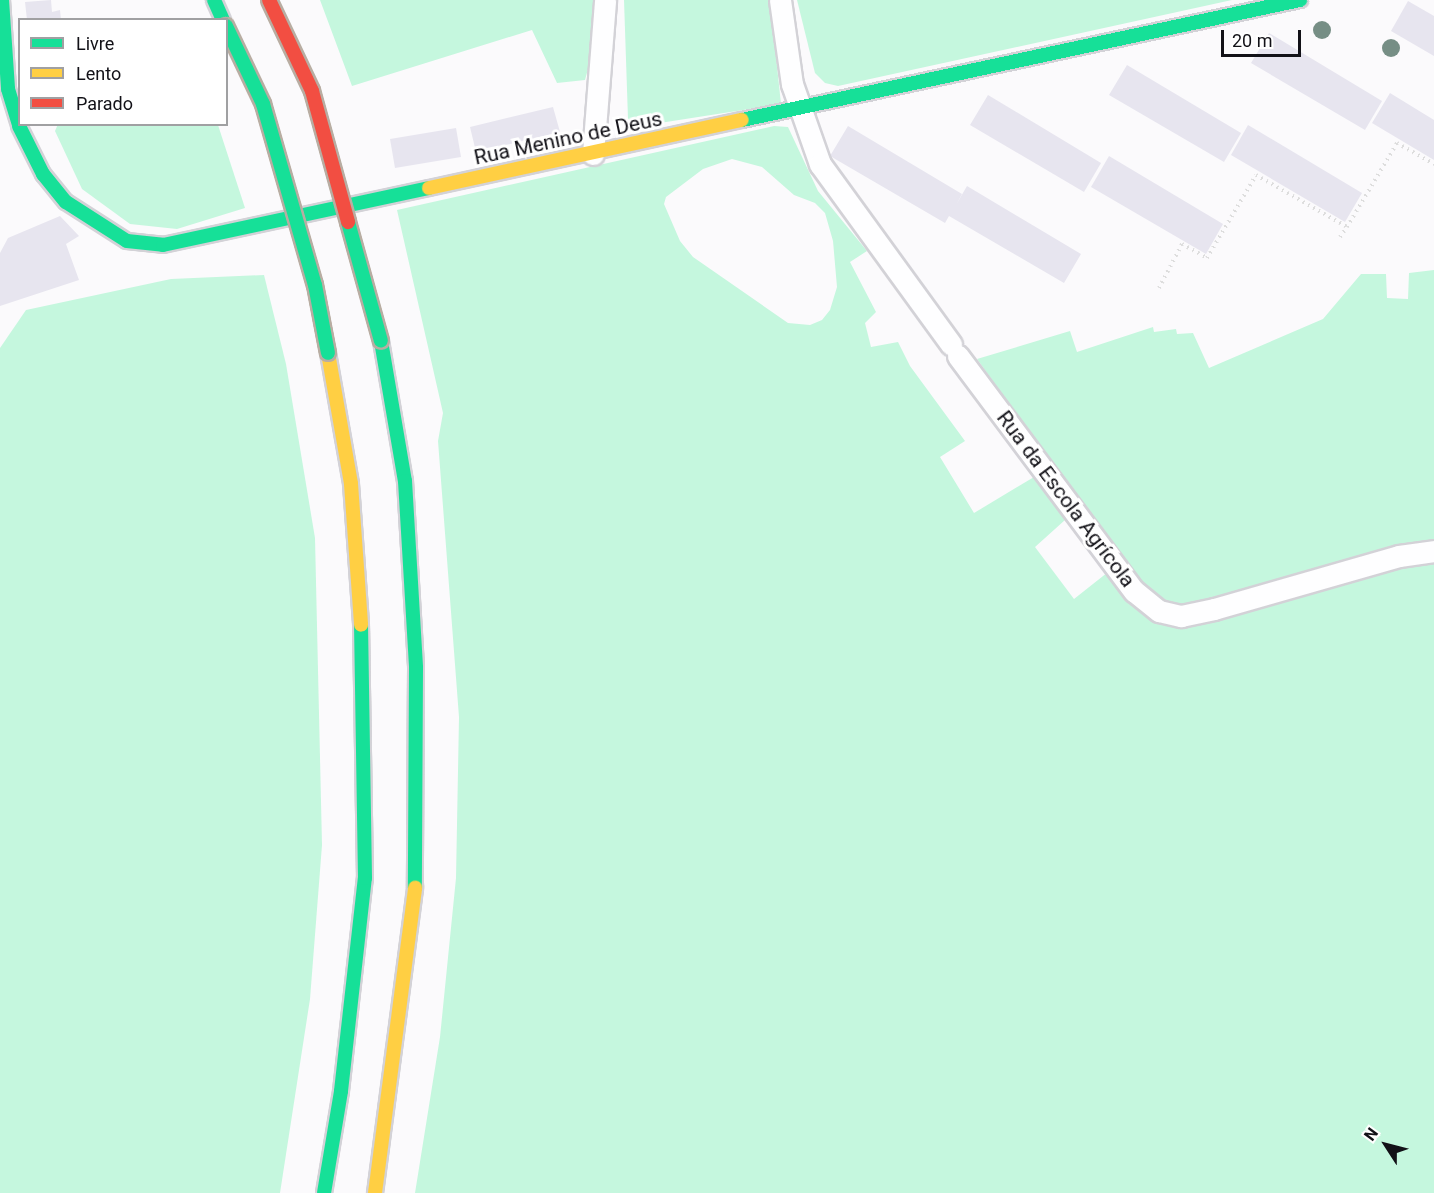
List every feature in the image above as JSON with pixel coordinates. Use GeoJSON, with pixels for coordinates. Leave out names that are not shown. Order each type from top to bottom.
{"type":"FeatureCollection","features":[{"type":"Feature","properties":{"kind":"main road","name":"Rua Menino de Deus"},"geometry":{"type":"LineString","coordinates":[[2,0],[8,88],[18,123]]}},
{"type":"Feature","properties":{"kind":"main road"},"geometry":{"type":"LineString","coordinates":[[214,0],[222,18]]}},
{"type":"Feature","properties":{"kind":"main road"},"geometry":{"type":"LineString","coordinates":[[269,0],[312,92],[381,341],[405,481],[416,668],[415,886],[375,1193]]}},
{"type":"Feature","properties":{"kind":"main road","name":"Rua Menino de Deus"},"geometry":{"type":"LineString","coordinates":[[19,126],[43,174],[66,202],[127,241],[163,245],[1300,0]]}},
{"type":"Feature","properties":{"kind":"main road"},"geometry":{"type":"LineString","coordinates":[[228,30],[263,104],[315,285],[351,484],[364,664],[365,878],[341,1090],[324,1193]]}},
{"type":"Feature","properties":{"kind":"street"},"geometry":{"type":"LineString","coordinates":[[593,154],[605,0]]}},
{"type":"Feature","properties":{"kind":"street","name":"Rua da Escola Agrícola"},"geometry":{"type":"LineString","coordinates":[[780,0],[799,109],[820,164],[954,350],[1134,591],[1159,611],[1181,616],[1399,556],[1434,551]]}},
{"type":"Feature","properties":{"kind":"path"},"geometry":{"type":"LineString","coordinates":[[1340,237],[1397,143],[1434,164]]}},
{"type":"Feature","properties":{"kind":"path"},"geometry":{"type":"LineString","coordinates":[[1159,288],[1182,244],[1207,258],[1256,175],[1347,227]]}},
{"type":"Feature","properties":{"kind":"green space"},"geometry":{"type":"Polygon","coordinates":[[[320,0],[596,0],[592,54],[585,80],[557,83],[532,30],[352,86],[320,0]]]}},
{"type":"Feature","properties":{"kind":"green space"},"geometry":{"type":"Polygon","coordinates":[[[624,0],[770,0],[781,104],[634,127],[628,119],[624,0]]]}},
{"type":"Feature","properties":{"kind":"green space"},"geometry":{"type":"Polygon","coordinates":[[[797,0],[1232,0],[838,86],[825,83],[815,73],[797,0]]]}},
{"type":"Feature","properties":{"kind":"green space"},"geometry":{"type":"Polygon","coordinates":[[[57,126],[218,126],[245,208],[177,229],[130,224],[82,189],[55,131],[57,126]]]}},
{"type":"Feature","properties":{"kind":"green space"},"geometry":{"type":"Polygon","coordinates":[[[774,126],[788,127],[818,191],[867,251],[850,262],[876,312],[865,323],[871,347],[898,342],[910,366],[965,441],[940,457],[974,513],[1034,477],[1065,520],[1035,547],[1074,599],[1122,561],[977,359],[1070,331],[1077,352],[1153,327],[1154,332],[1176,329],[1177,334],[1193,333],[1209,368],[1323,319],[1361,274],[1386,274],[1387,298],[1408,299],[1409,273],[1434,270],[1434,1193],[415,1193],[440,1037],[456,878],[459,717],[438,441],[443,413],[397,210],[774,126]],[[732,159],[703,169],[666,197],[664,204],[680,241],[693,257],[788,323],[810,325],[822,320],[830,310],[837,287],[833,241],[825,213],[815,203],[794,195],[762,167],[732,159]]]}},
{"type":"Feature","properties":{"kind":"green space"},"geometry":{"type":"Polygon","coordinates":[[[264,275],[286,364],[315,538],[322,845],[310,999],[280,1193],[0,1193],[0,348],[26,310],[171,279],[264,275]]]}},
{"type":"Feature","properties":{"kind":"building"},"geometry":{"type":"Polygon","coordinates":[[[51,0],[52,12],[60,10],[61,18],[27,18],[25,2],[51,0]]]}},
{"type":"Feature","properties":{"kind":"building"},"geometry":{"type":"Polygon","coordinates":[[[1408,1],[1434,16],[1434,56],[1391,31],[1408,1]]]}},
{"type":"Feature","properties":{"kind":"building"},"geometry":{"type":"Polygon","coordinates":[[[1269,33],[1382,101],[1365,130],[1251,63],[1269,33]]]}},
{"type":"Feature","properties":{"kind":"building"},"geometry":{"type":"Polygon","coordinates":[[[1127,65],[1241,133],[1224,162],[1109,95],[1127,65]]]}},
{"type":"Feature","properties":{"kind":"building"},"geometry":{"type":"Polygon","coordinates":[[[1390,93],[1434,120],[1434,160],[1372,123],[1390,93]]]}},
{"type":"Feature","properties":{"kind":"building"},"geometry":{"type":"Polygon","coordinates":[[[988,95],[1101,163],[1084,192],[970,125],[988,95]]]}},
{"type":"Feature","properties":{"kind":"building"},"geometry":{"type":"Polygon","coordinates":[[[553,107],[560,132],[476,152],[470,127],[553,107]]]}},
{"type":"Feature","properties":{"kind":"building"},"geometry":{"type":"Polygon","coordinates":[[[1248,125],[1362,193],[1345,222],[1231,155],[1248,125]]]}},
{"type":"Feature","properties":{"kind":"building"},"geometry":{"type":"Polygon","coordinates":[[[848,126],[962,194],[956,205],[967,186],[1081,254],[1064,283],[949,216],[945,223],[830,156],[848,126]]]}},
{"type":"Feature","properties":{"kind":"building"},"geometry":{"type":"Polygon","coordinates":[[[456,128],[461,157],[395,168],[390,139],[456,128]]]}},
{"type":"Feature","properties":{"kind":"building"},"geometry":{"type":"Polygon","coordinates":[[[1109,156],[1223,224],[1206,254],[1091,187],[1109,156]]]}},
{"type":"Feature","properties":{"kind":"building"},"geometry":{"type":"Polygon","coordinates":[[[60,216],[79,236],[66,244],[79,280],[0,306],[0,253],[8,238],[60,216]]]}},
{"type":"Feature","properties":{"kind":"traffic: fast"},"geometry":{"type":"LineString","coordinates":[[2,0],[8,89],[18,123]]}},
{"type":"Feature","properties":{"kind":"traffic: fast"},"geometry":{"type":"LineString","coordinates":[[214,0],[222,18]]}},
{"type":"Feature","properties":{"kind":"traffic: fast"},"geometry":{"type":"LineString","coordinates":[[742,120],[1300,0]]}},
{"type":"Feature","properties":{"kind":"traffic: fast"},"geometry":{"type":"LineString","coordinates":[[228,30],[263,104],[315,285],[328,353]]}},
{"type":"Feature","properties":{"kind":"traffic: fast"},"geometry":{"type":"LineString","coordinates":[[19,126],[43,174],[66,202],[127,241],[163,245],[429,188]]}},
{"type":"Feature","properties":{"kind":"traffic: fast"},"geometry":{"type":"LineString","coordinates":[[348,222],[381,341]]}},
{"type":"Feature","properties":{"kind":"traffic: fast"},"geometry":{"type":"LineString","coordinates":[[381,341],[405,481],[416,668],[415,888]]}},
{"type":"Feature","properties":{"kind":"traffic: fast"},"geometry":{"type":"LineString","coordinates":[[324,1193],[341,1091],[365,878],[361,625]]}},
{"type":"Feature","properties":{"kind":"traffic: slow"},"geometry":{"type":"LineString","coordinates":[[429,188],[742,120]]}},
{"type":"Feature","properties":{"kind":"traffic: slow"},"geometry":{"type":"LineString","coordinates":[[328,353],[351,484],[361,625]]}},
{"type":"Feature","properties":{"kind":"traffic: slow"},"geometry":{"type":"LineString","coordinates":[[375,1193],[415,888]]}},
{"type":"Feature","properties":{"kind":"traffic: jam"},"geometry":{"type":"LineString","coordinates":[[269,0],[312,91],[348,222]]}}]}
